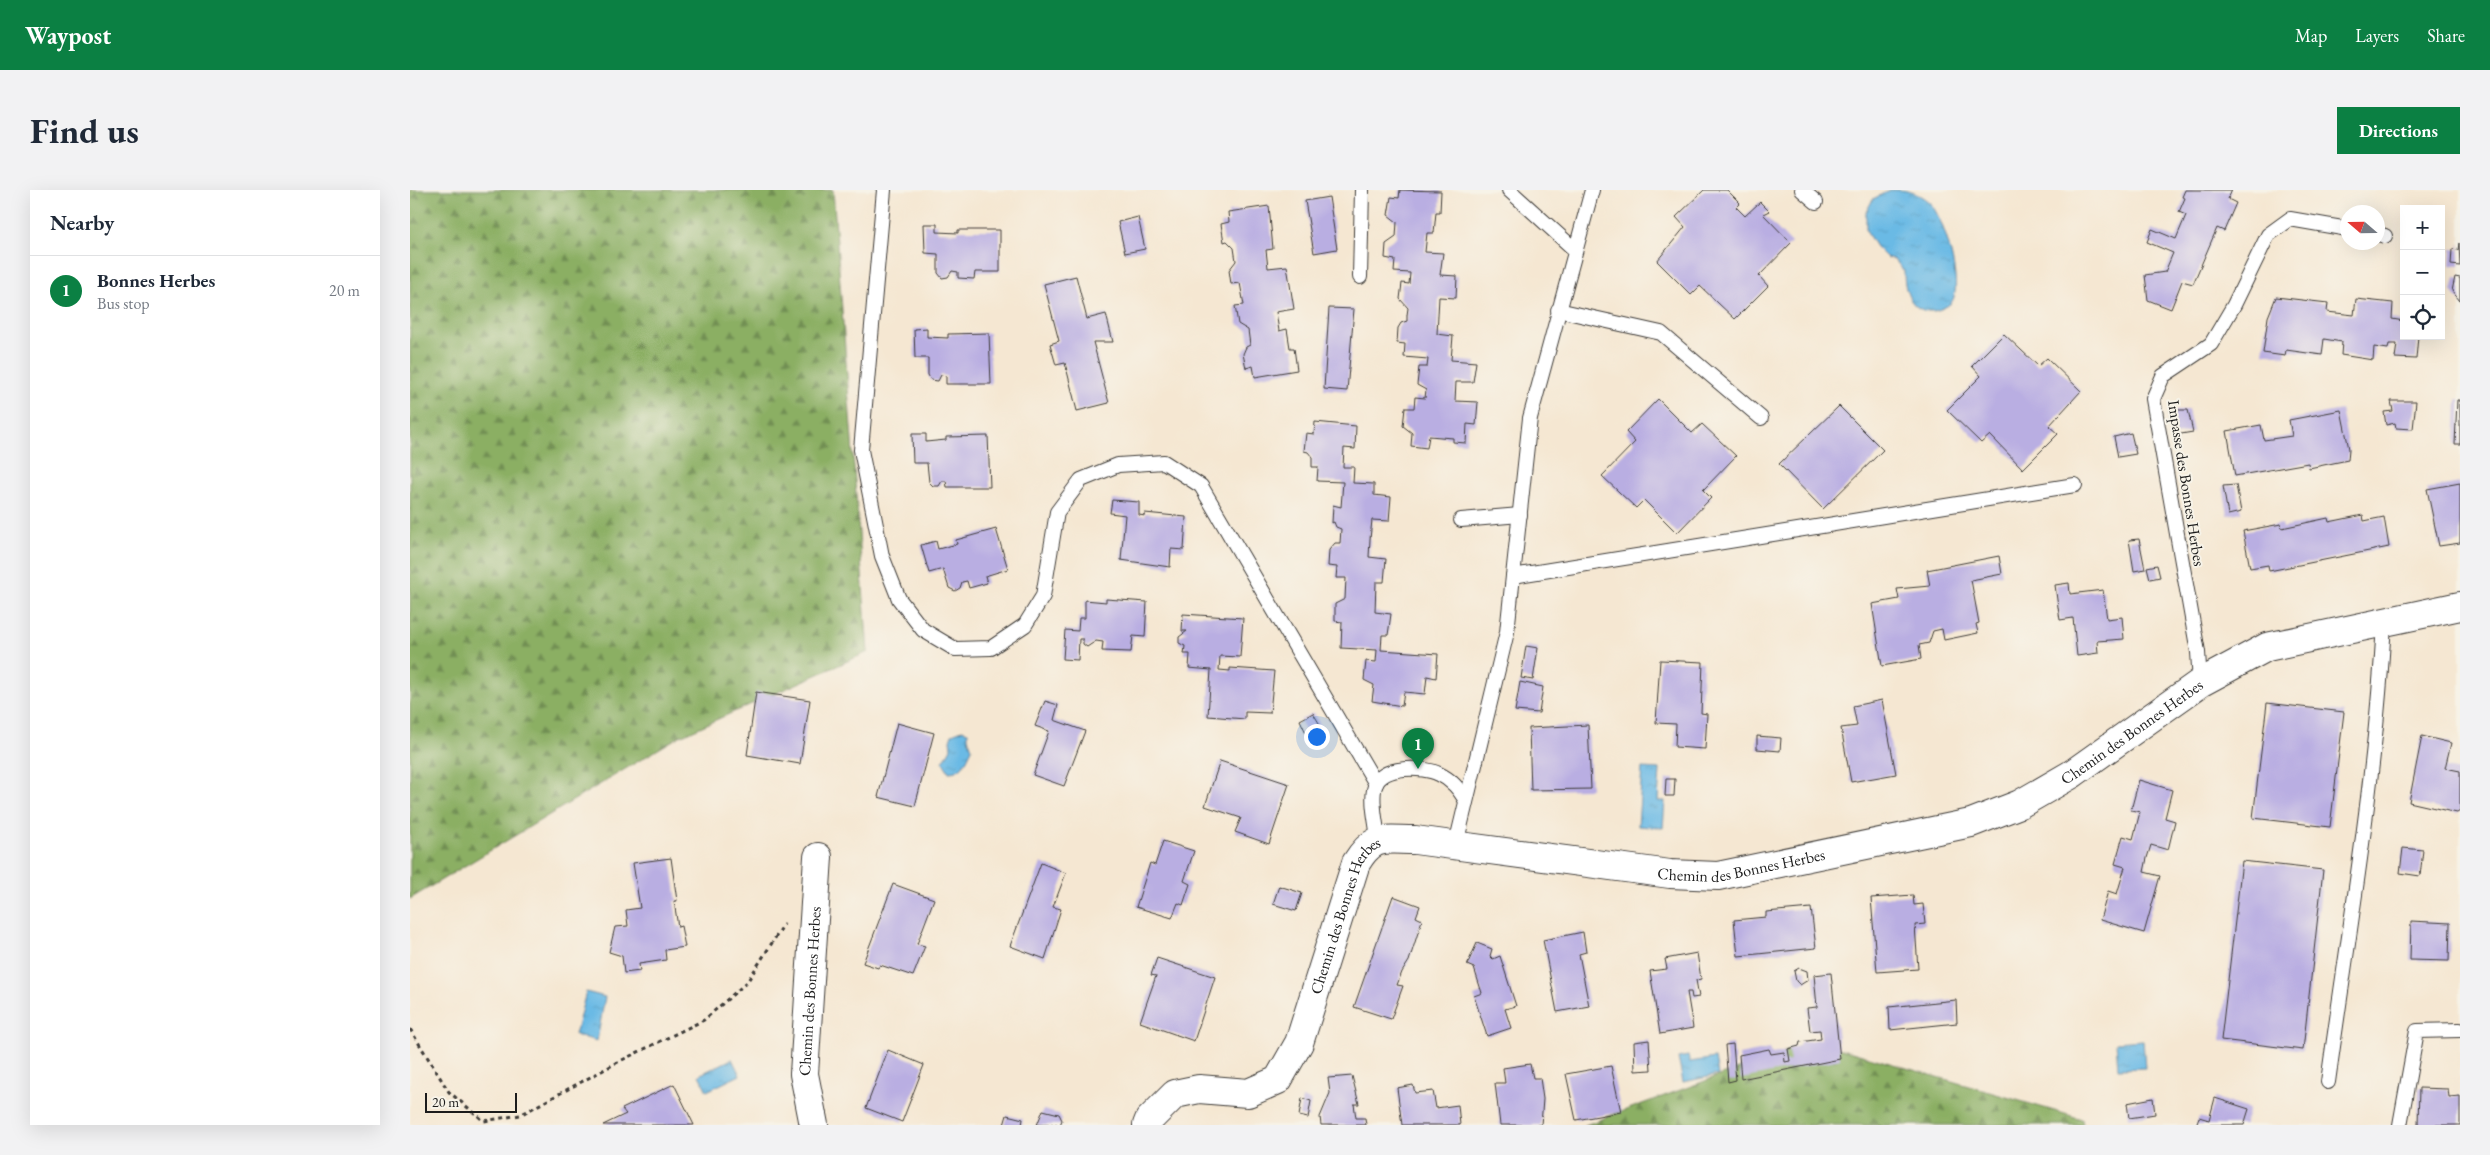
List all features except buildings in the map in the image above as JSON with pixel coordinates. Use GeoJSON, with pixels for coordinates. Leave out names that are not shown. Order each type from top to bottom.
{"type":"FeatureCollection","features":[{"type":"Feature","properties":{"kind":"street","name":"Chemin des Bonnes Herbes"},"geometry":{"type":"LineString","coordinates":[[1147,1125],[1149,1120],[1175,1094],[1199,1089],[1248,1094],[1278,1080],[1299,1043],[1356,863],[1365,848],[1378,840],[1414,840],[1456,844],[1670,874],[1718,876],[1962,825],[2020,804],[2072,774],[2200,682],[2266,647],[2460,606]]}},
{"type":"Feature","properties":{"kind":"street","name":"Chemin des Bonnes Herbes"},"geometry":{"type":"LineString","coordinates":[[814,1125],[804,1074],[818,857]]}},
{"type":"Feature","properties":{"kind":"lane"},"geometry":{"type":"LineString","coordinates":[[884,190],[861,450],[882,556],[900,599],[923,630],[956,649],[991,648],[1025,625],[1044,596],[1057,512],[1081,480],[1118,465],[1164,462],[1201,486],[1376,784]]}},
{"type":"Feature","properties":{"kind":"lane"},"geometry":{"type":"LineString","coordinates":[[1360,277],[1362,190]]}},
{"type":"Feature","properties":{"kind":"lane"},"geometry":{"type":"LineString","coordinates":[[1509,190],[1574,249]]}},
{"type":"Feature","properties":{"kind":"lane"},"geometry":{"type":"LineString","coordinates":[[1456,844],[1507,632],[1530,418],[1574,249],[1592,190]]}},
{"type":"Feature","properties":{"kind":"lane"},"geometry":{"type":"LineString","coordinates":[[1802,190],[1816,202]]}},
{"type":"Feature","properties":{"kind":"lane","name":"Impasse des Bonnes Herbes"},"geometry":{"type":"LineString","coordinates":[[2200,682],[2198,652],[2153,399],[2163,376],[2211,344],[2234,305],[2268,234],[2290,219],[2340,228]]}},
{"type":"Feature","properties":{"kind":"lane"},"geometry":{"type":"LineString","coordinates":[[1558,310],[1660,333],[1762,418]]}},
{"type":"Feature","properties":{"kind":"lane"},"geometry":{"type":"LineString","coordinates":[[1513,576],[2075,485]]}},
{"type":"Feature","properties":{"kind":"lane"},"geometry":{"type":"LineString","coordinates":[[1461,520],[1520,515]]}},
{"type":"Feature","properties":{"kind":"lane"},"geometry":{"type":"LineString","coordinates":[[2328,1082],[2364,822],[2382,667],[2384,622]]}},
{"type":"Feature","properties":{"kind":"lane"},"geometry":{"type":"LineString","coordinates":[[1378,840],[1374,793],[1376,784],[1386,775],[1396,771],[1430,770],[1457,786],[1466,801]]}},
{"type":"Feature","properties":{"kind":"lane"},"geometry":{"type":"LineString","coordinates":[[2400,1125],[2418,1031],[2460,1030]]}},
{"type":"Feature","properties":{"kind":"path"},"geometry":{"type":"LineString","coordinates":[[410,1029],[449,1092],[484,1121],[520,1115],[620,1061],[704,1020],[747,982],[781,925],[815,910]]}},
{"type":"Feature","properties":{"kind":"green space"},"geometry":{"type":"Polygon","coordinates":[[[410,190],[833,190],[868,652],[680,736],[410,899],[410,190]]]}},
{"type":"Feature","properties":{"kind":"green space"},"geometry":{"type":"Polygon","coordinates":[[[1814,1041],[2082,1119],[2083,1125],[1585,1125],[1814,1041]]]}},
{"type":"Feature","properties":{"kind":"water"},"geometry":{"type":"Polygon","coordinates":[[[1890,190],[1906,191],[1920,195],[1935,209],[1946,235],[1954,267],[1955,295],[1951,303],[1943,308],[1926,311],[1914,304],[1907,293],[1904,271],[1895,260],[1886,257],[1876,247],[1866,231],[1866,212],[1873,199],[1890,190]]]}},
{"type":"Feature","properties":{"kind":"water"},"geometry":{"type":"Polygon","coordinates":[[[962,730],[968,732],[972,749],[961,768],[954,772],[949,772],[943,762],[951,748],[950,740],[952,734],[962,730]]]}},
{"type":"Feature","properties":{"kind":"water"},"geometry":{"type":"Polygon","coordinates":[[[1642,768],[1660,769],[1658,801],[1665,801],[1663,828],[1638,826],[1642,768]]]}},
{"type":"Feature","properties":{"kind":"water"},"geometry":{"type":"Polygon","coordinates":[[[586,992],[605,997],[597,1041],[575,1035],[586,992]]]}},
{"type":"Feature","properties":{"kind":"water"},"geometry":{"type":"Polygon","coordinates":[[[2143,1040],[2145,1068],[2118,1069],[2116,1042],[2143,1040]]]}},
{"type":"Feature","properties":{"kind":"water"},"geometry":{"type":"Polygon","coordinates":[[[1688,1056],[1690,1062],[1715,1058],[1718,1075],[1683,1082],[1678,1058],[1688,1056]]]}},
{"type":"Feature","properties":{"kind":"water"},"geometry":{"type":"Polygon","coordinates":[[[732,1059],[740,1075],[707,1091],[699,1075],[732,1059]]]}},
{"type":"Feature","properties":{"kind":"place","name":"Bonnes Herbes"},"geometry":{"type":"Point","coordinates":[1418,769]}}]}
